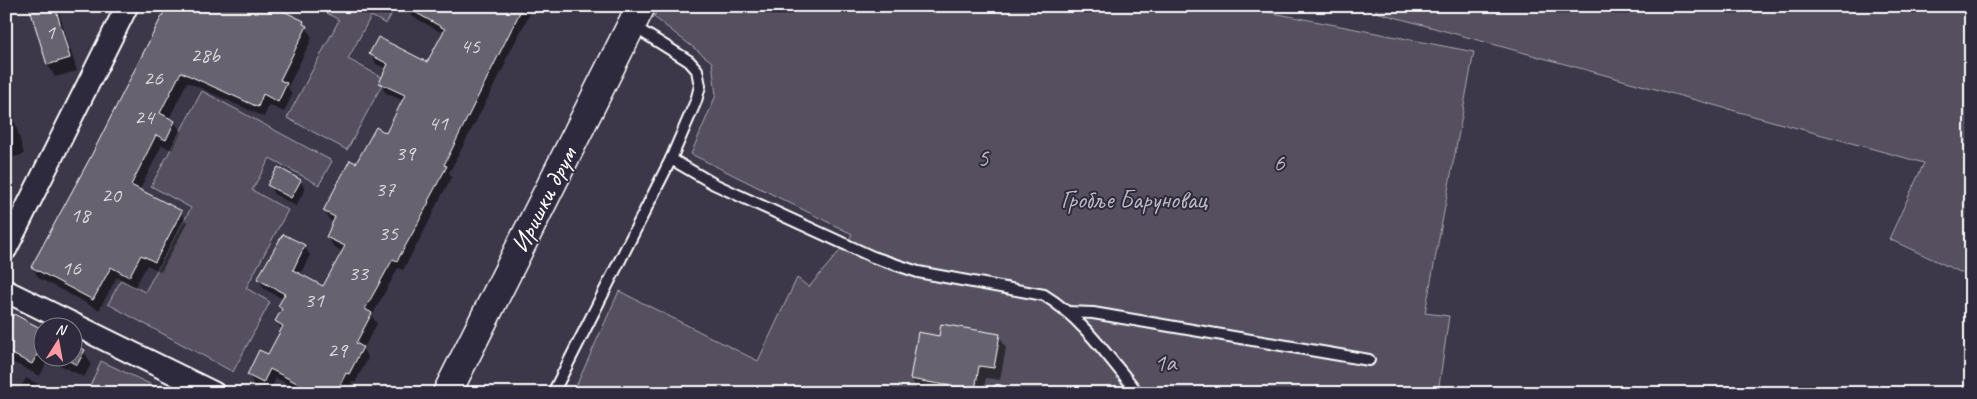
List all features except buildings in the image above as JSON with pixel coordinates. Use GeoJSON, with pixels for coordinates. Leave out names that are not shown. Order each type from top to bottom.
{"type":"FeatureCollection","features":[{"type":"Feature","properties":{"kind":"street"},"geometry":{"type":"LineString","coordinates":[[6,249],[127,6]]}},
{"type":"Feature","properties":{"kind":"street","name":"Иришки друм"},"geometry":{"type":"LineString","coordinates":[[447,393],[636,17]]}},
{"type":"Feature","properties":{"kind":"street"},"geometry":{"type":"LineString","coordinates":[[6,291],[214,393]]}},
{"type":"Feature","properties":{"kind":"lane"},"geometry":{"type":"LineString","coordinates":[[553,393],[671,159],[696,101],[700,86],[697,70],[690,61],[641,31],[636,17]]}},
{"type":"Feature","properties":{"kind":"lane"},"geometry":{"type":"LineString","coordinates":[[671,159],[714,184],[873,257],[918,272],[1044,295],[1067,312],[1104,351],[1138,393]]}},
{"type":"Feature","properties":{"kind":"lane"},"geometry":{"type":"LineString","coordinates":[[1067,312],[1093,313],[1368,360]]}},
{"type":"Feature","properties":{"kind":"green space"},"geometry":{"type":"Polygon","coordinates":[[[315,6],[396,6],[386,24],[371,16],[348,59],[385,79],[347,150],[287,118],[339,20],[315,6]]]}},
{"type":"Feature","properties":{"kind":"green space","name":"Гробље Баруновац"},"geometry":{"type":"Polygon","coordinates":[[[659,6],[1237,6],[1474,52],[1425,313],[1449,316],[1438,393],[1411,393],[1411,387],[1410,393],[573,393],[619,291],[758,361],[797,278],[809,287],[852,234],[691,154],[716,95],[712,62],[654,17],[659,6]]]}},
{"type":"Feature","properties":{"kind":"green space"},"geometry":{"type":"Polygon","coordinates":[[[1376,6],[1971,6],[1971,277],[1889,239],[1924,163],[1376,12],[1376,6]]]}},
{"type":"Feature","properties":{"kind":"green space"},"geometry":{"type":"Polygon","coordinates":[[[202,91],[332,161],[319,185],[270,158],[252,190],[288,210],[246,288],[270,302],[233,372],[108,304],[121,280],[145,292],[191,208],[151,186],[202,91]]]}},
{"type":"Feature","properties":{"kind":"green space"},"geometry":{"type":"Polygon","coordinates":[[[101,361],[169,393],[87,393],[101,361]]]}},
{"type":"Feature","properties":{"kind":"park label","name":"5"},"geometry":{"type":"Point","coordinates":[983,158]}},
{"type":"Feature","properties":{"kind":"park label","name":"6"},"geometry":{"type":"Point","coordinates":[1279,163]}},
{"type":"Feature","properties":{"kind":"park label","name":"1a"},"geometry":{"type":"Point","coordinates":[1165,363]}}]}
